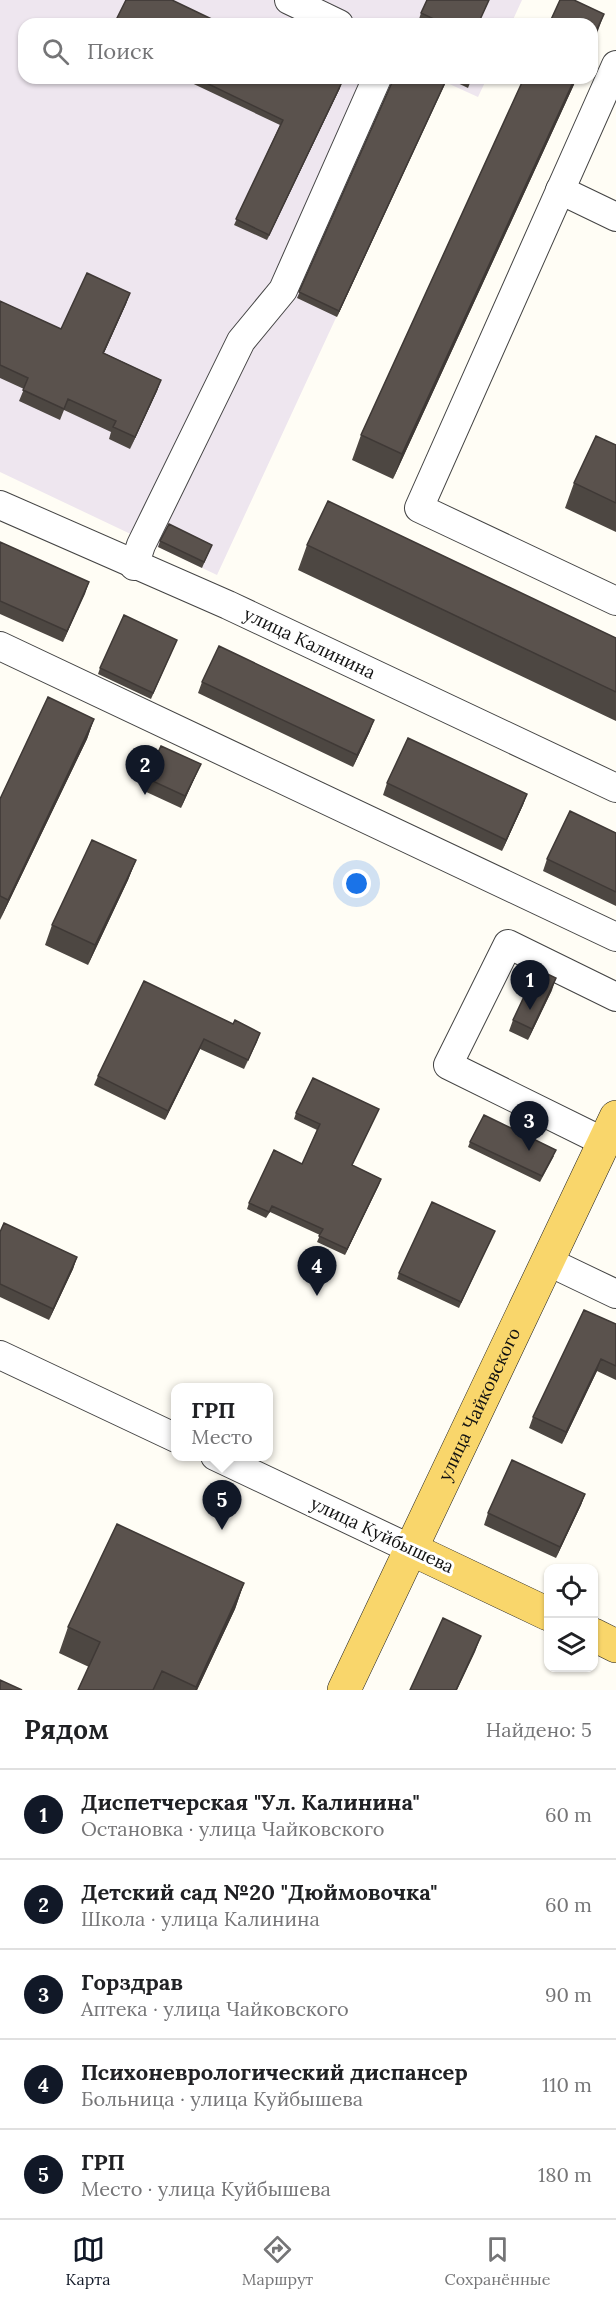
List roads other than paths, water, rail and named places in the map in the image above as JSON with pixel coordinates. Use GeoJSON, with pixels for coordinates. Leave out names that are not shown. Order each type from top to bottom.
{"type":"FeatureCollection","features":[{"type":"Feature","properties":{"kind":"main road","name":"улица Чайковского"},"geometry":{"type":"LineString","coordinates":[[344,1690],[610,1130]]}},
{"type":"Feature","properties":{"kind":"main road","name":"улица Куйбышева"},"geometry":{"type":"LineString","coordinates":[[411,1549],[544,1612]]}},
{"type":"Feature","properties":{"kind":"main road"},"geometry":{"type":"LineString","coordinates":[[598,1637],[616,1646]]}},
{"type":"Feature","properties":{"kind":"street"},"geometry":{"type":"LineString","coordinates":[[289,0],[326,18]]}},
{"type":"Feature","properties":{"kind":"street"},"geometry":{"type":"LineString","coordinates":[[616,64],[419,508],[616,601]]}},
{"type":"Feature","properties":{"kind":"street"},"geometry":{"type":"LineString","coordinates":[[135,566],[141,545],[241,341],[283,290],[374,84]]}},
{"type":"Feature","properties":{"kind":"street"},"geometry":{"type":"LineString","coordinates":[[560,190],[616,217]]}},
{"type":"Feature","properties":{"kind":"street","name":"улица Калинина"},"geometry":{"type":"LineString","coordinates":[[0,505],[228,605],[616,788]]}},
{"type":"Feature","properties":{"kind":"street"},"geometry":{"type":"LineString","coordinates":[[0,646],[616,936]]}},
{"type":"Feature","properties":{"kind":"street"},"geometry":{"type":"LineString","coordinates":[[610,1130],[448,1065],[508,944],[616,997]]}},
{"type":"Feature","properties":{"kind":"street"},"geometry":{"type":"LineString","coordinates":[[547,1261],[616,1294]]}},
{"type":"Feature","properties":{"kind":"street"},"geometry":{"type":"LineString","coordinates":[[0,1354],[171,1436]]}},
{"type":"Feature","properties":{"kind":"street","name":"улица Куйбышева"},"geometry":{"type":"LineString","coordinates":[[226,1461],[411,1549]]}},
{"type":"Feature","properties":{"kind":"place","name":"Детский сад №20 \"Дюймовочка\""},"geometry":{"type":"Point","coordinates":[145,795]}},
{"type":"Feature","properties":{"kind":"place","name":"Диспетчерская \"Ул. Калинина\""},"geometry":{"type":"Point","coordinates":[530,1010]}},
{"type":"Feature","properties":{"kind":"place","name":"Горздрав"},"geometry":{"type":"Point","coordinates":[529,1151]}},
{"type":"Feature","properties":{"kind":"place","name":"Психоневрологический диспансер"},"geometry":{"type":"Point","coordinates":[317,1296]}},
{"type":"Feature","properties":{"kind":"place","name":"ГРП"},"geometry":{"type":"Point","coordinates":[222,1530]}}]}
